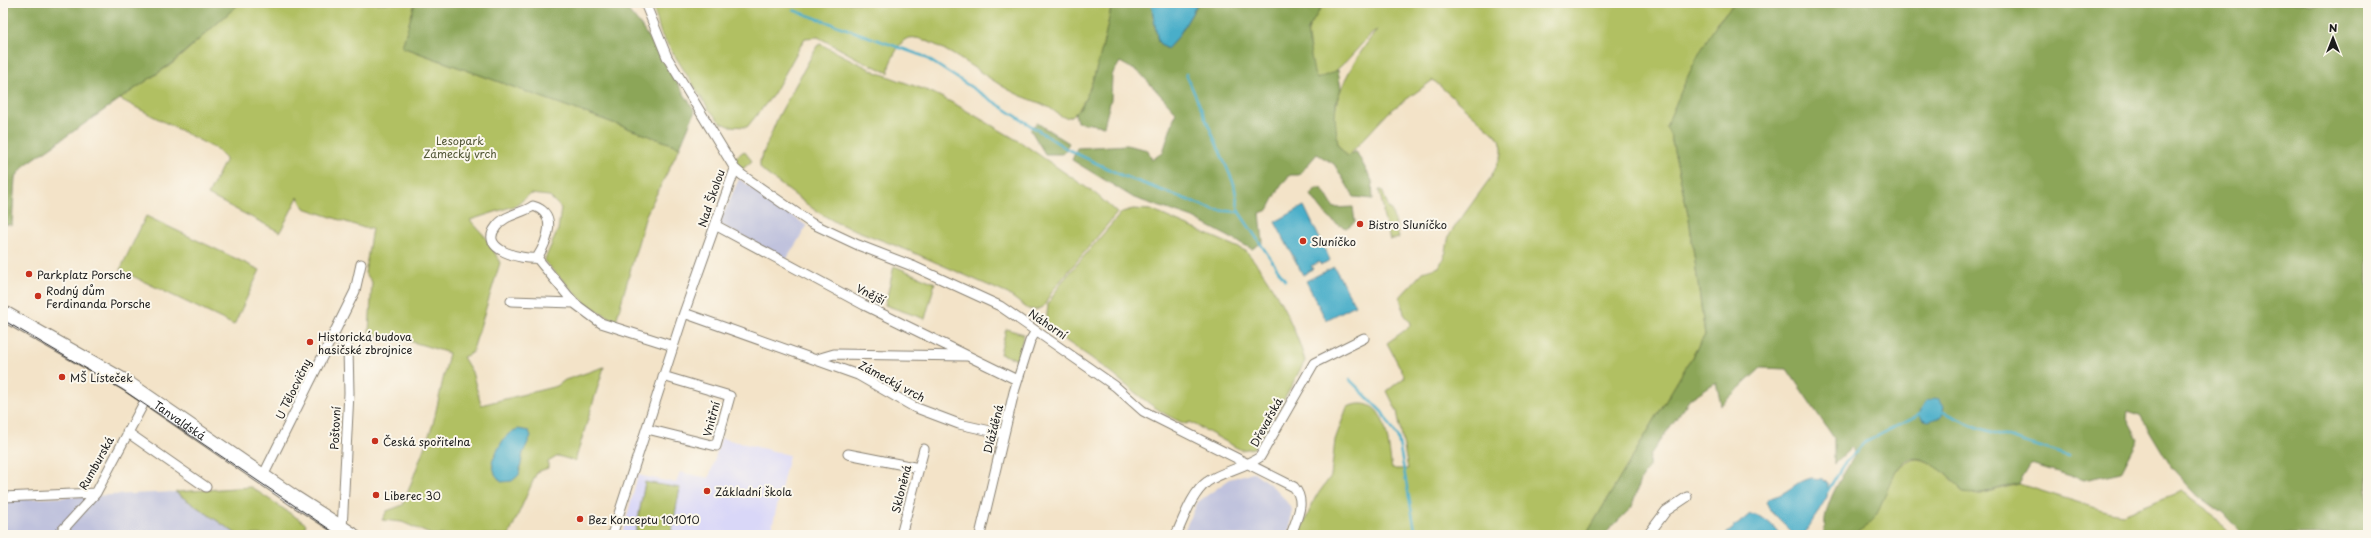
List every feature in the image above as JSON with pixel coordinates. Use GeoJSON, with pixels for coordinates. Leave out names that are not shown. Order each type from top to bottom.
{"type":"FeatureCollection","features":[{"type":"Feature","properties":{"kind":"main road","name":"Tanvaldská"},"geometry":{"type":"LineString","coordinates":[[3,313],[99,366],[347,532]]}},
{"type":"Feature","properties":{"kind":"street","name":"Nad Školou"},"geometry":{"type":"LineString","coordinates":[[612,535],[684,313],[735,169],[667,57],[645,3]]}},
{"type":"Feature","properties":{"kind":"street","name":"Náhorní"},"geometry":{"type":"LineString","coordinates":[[735,169],[805,220],[858,245],[915,267],[1000,306],[1115,386],[1143,411],[1294,487],[1300,494],[1301,505],[1291,535]]}},
{"type":"Feature","properties":{"kind":"street"},"geometry":{"type":"LineString","coordinates":[[533,206],[541,208],[550,224],[544,247],[537,258],[529,259],[503,253],[494,243],[493,236],[496,227],[514,213],[525,211],[533,206]]}},
{"type":"Feature","properties":{"kind":"street","name":"Vnější"},"geometry":{"type":"LineString","coordinates":[[715,225],[864,305],[1018,380]]}},
{"type":"Feature","properties":{"kind":"street"},"geometry":{"type":"LineString","coordinates":[[537,258],[574,303],[601,323],[673,346]]}},
{"type":"Feature","properties":{"kind":"street","name":"U Tělocvičny"},"geometry":{"type":"LineString","coordinates":[[263,476],[355,291],[361,264]]}},
{"type":"Feature","properties":{"kind":"street"},"geometry":{"type":"LineString","coordinates":[[511,301],[574,303]]}},
{"type":"Feature","properties":{"kind":"street","name":"Zámecký vrch"},"geometry":{"type":"LineString","coordinates":[[684,313],[817,359],[858,375],[914,407],[959,424],[1004,434]]}},
{"type":"Feature","properties":{"kind":"street","name":"Dlážděná"},"geometry":{"type":"LineString","coordinates":[[980,535],[1018,380],[1030,341],[1036,331]]}},
{"type":"Feature","properties":{"kind":"street","name":"Poštovní"},"geometry":{"type":"LineString","coordinates":[[332,336],[348,348],[349,393],[347,532]]}},
{"type":"Feature","properties":{"kind":"street","name":"Dřevařská"},"geometry":{"type":"LineString","coordinates":[[1176,535],[1199,489],[1208,481],[1249,465],[1260,457],[1314,363],[1364,338]]}},
{"type":"Feature","properties":{"kind":"street","name":"Zámecký vrch"},"geometry":{"type":"LineString","coordinates":[[817,359],[834,354],[971,356]]}},
{"type":"Feature","properties":{"kind":"street","name":"Vnitřní"},"geometry":{"type":"LineString","coordinates":[[647,429],[716,446],[730,396],[663,376]]}},
{"type":"Feature","properties":{"kind":"street","name":"Rumburská"},"geometry":{"type":"LineString","coordinates":[[58,535],[96,493],[127,432],[147,397]]}},
{"type":"Feature","properties":{"kind":"street"},"geometry":{"type":"LineString","coordinates":[[127,432],[206,487]]}},
{"type":"Feature","properties":{"kind":"street","name":"Skloněná"},"geometry":{"type":"LineString","coordinates":[[901,535],[924,449]]}},
{"type":"Feature","properties":{"kind":"street"},"geometry":{"type":"LineString","coordinates":[[848,454],[919,468]]}},
{"type":"Feature","properties":{"kind":"street"},"geometry":{"type":"LineString","coordinates":[[3,497],[96,493]]}},
{"type":"Feature","properties":{"kind":"street"},"geometry":{"type":"LineString","coordinates":[[1648,535],[1666,512],[1687,497]]}},
{"type":"Feature","properties":{"kind":"shaded area"},"geometry":{"type":"Polygon","coordinates":[[[739,179],[807,226],[786,260],[719,224],[739,179]]]}},
{"type":"Feature","properties":{"kind":"shaded area","name":"Základní škola"},"geometry":{"type":"Polygon","coordinates":[[[721,438],[789,455],[773,523],[773,535],[622,535],[638,475],[676,483],[680,472],[709,478],[721,438]]]}},
{"type":"Feature","properties":{"kind":"shaded area"},"geometry":{"type":"Polygon","coordinates":[[[1254,472],[1278,491],[1292,509],[1290,527],[1287,535],[1182,535],[1198,502],[1230,479],[1254,472]]]}},
{"type":"Feature","properties":{"kind":"shaded area"},"geometry":{"type":"Polygon","coordinates":[[[175,492],[238,535],[3,535],[3,500],[175,492]]]}},
{"type":"Feature","properties":{"kind":"green space"},"geometry":{"type":"Polygon","coordinates":[[[3,3],[240,3],[172,63],[25,165],[15,178],[12,225],[3,224],[3,3]]]}},
{"type":"Feature","properties":{"kind":"green space","name":"Lesopark Zámecký vrch"},"geometry":{"type":"Polygon","coordinates":[[[240,3],[415,3],[402,47],[680,147],[646,215],[616,321],[586,304],[544,261],[558,230],[561,208],[549,196],[530,194],[517,205],[470,220],[489,241],[500,263],[472,353],[463,357],[472,372],[481,405],[557,386],[565,380],[604,367],[575,461],[558,456],[548,462],[548,468],[537,472],[509,535],[432,535],[402,522],[382,520],[387,511],[403,505],[433,424],[449,353],[406,340],[389,340],[369,332],[372,282],[365,273],[372,228],[364,228],[304,208],[298,197],[280,232],[208,195],[226,159],[216,149],[120,99],[173,63],[240,3]]]}},
{"type":"Feature","properties":{"kind":"green space"},"geometry":{"type":"Polygon","coordinates":[[[415,3],[622,3],[641,26],[695,111],[680,147],[402,47],[415,3]]]}},
{"type":"Feature","properties":{"kind":"green space"},"geometry":{"type":"Polygon","coordinates":[[[652,3],[1112,3],[1107,29],[1091,84],[1077,111],[1069,117],[1061,116],[1050,108],[1001,86],[945,50],[919,38],[909,38],[902,42],[890,62],[889,73],[860,60],[818,37],[805,38],[773,95],[747,127],[729,126],[720,122],[708,108],[661,34],[652,3]]]}},
{"type":"Feature","properties":{"kind":"green space"},"geometry":{"type":"Polygon","coordinates":[[[1112,3],[1151,3],[1158,42],[1167,49],[1178,37],[1198,3],[1324,3],[1307,31],[1314,73],[1317,79],[1338,70],[1341,89],[1336,102],[1335,118],[1338,145],[1347,156],[1356,151],[1372,181],[1373,199],[1354,197],[1334,164],[1317,154],[1299,175],[1290,175],[1281,185],[1268,210],[1260,213],[1263,242],[1252,249],[1193,218],[1134,198],[1072,160],[1077,148],[1126,145],[1148,150],[1152,160],[1163,152],[1176,112],[1140,73],[1120,62],[1112,75],[1111,99],[1104,126],[1077,122],[1075,113],[1081,106],[1093,79],[1103,45],[1112,3]]]}},
{"type":"Feature","properties":{"kind":"green space"},"geometry":{"type":"Polygon","coordinates":[[[1324,3],[1734,3],[1717,23],[1667,127],[1671,137],[1689,218],[1705,335],[1586,535],[1299,535],[1315,498],[1331,476],[1335,440],[1347,407],[1360,404],[1371,406],[1378,412],[1386,433],[1392,469],[1408,469],[1397,411],[1387,391],[1405,377],[1387,343],[1408,328],[1411,323],[1404,314],[1400,297],[1423,272],[1439,267],[1446,252],[1449,235],[1491,177],[1502,154],[1500,139],[1433,80],[1389,112],[1347,157],[1338,143],[1334,127],[1335,109],[1340,92],[1348,74],[1357,58],[1377,30],[1339,68],[1323,78],[1315,78],[1307,47],[1307,38],[1311,22],[1324,3]]]}},
{"type":"Feature","properties":{"kind":"green space"},"geometry":{"type":"Polygon","coordinates":[[[1734,3],[2368,3],[2368,535],[2243,535],[2223,513],[2195,493],[2182,479],[2172,468],[2140,415],[2128,411],[2127,418],[2138,439],[2121,472],[2084,480],[2031,464],[2019,484],[1977,494],[1969,494],[1962,493],[1954,480],[1935,466],[1920,459],[1909,460],[1900,466],[1893,477],[1876,515],[1870,523],[1854,533],[1844,535],[1825,535],[1826,514],[1829,503],[1838,483],[1855,455],[1852,447],[1834,464],[1834,438],[1787,369],[1761,368],[1721,405],[1716,382],[1690,399],[1650,455],[1649,467],[1639,483],[1632,507],[1604,535],[1586,535],[1705,335],[1689,218],[1671,137],[1666,127],[1687,78],[1703,47],[1722,17],[1734,3]]]}},
{"type":"Feature","properties":{"kind":"green space"},"geometry":{"type":"Polygon","coordinates":[[[820,44],[876,72],[931,92],[955,104],[1022,143],[1097,195],[1117,213],[1053,290],[1044,306],[1036,310],[1028,309],[1008,294],[912,252],[837,223],[816,211],[764,172],[760,167],[760,161],[778,117],[817,46],[820,44]]]}},
{"type":"Feature","properties":{"kind":"green space"},"geometry":{"type":"Polygon","coordinates":[[[1037,123],[1069,143],[1063,154],[1045,154],[1030,129],[1037,123]]]}},
{"type":"Feature","properties":{"kind":"green space"},"geometry":{"type":"Polygon","coordinates":[[[744,151],[752,161],[739,172],[732,160],[744,151]]]}},
{"type":"Feature","properties":{"kind":"green space"},"geometry":{"type":"Polygon","coordinates":[[[1316,188],[1322,188],[1334,208],[1353,207],[1355,222],[1346,228],[1330,219],[1311,195],[1316,188]]]}},
{"type":"Feature","properties":{"kind":"green space"},"geometry":{"type":"Polygon","coordinates":[[[1379,190],[1382,190],[1389,209],[1391,209],[1399,238],[1390,240],[1382,211],[1384,211],[1379,190]]]}},
{"type":"Feature","properties":{"kind":"green space"},"geometry":{"type":"Polygon","coordinates":[[[1133,209],[1151,210],[1246,251],[1273,289],[1289,318],[1305,361],[1278,410],[1254,448],[1241,450],[1190,422],[1186,424],[1162,412],[1058,335],[1046,324],[1048,304],[1061,283],[1122,212],[1133,209]]]}},
{"type":"Feature","properties":{"kind":"green space"},"geometry":{"type":"Polygon","coordinates":[[[146,216],[260,270],[234,325],[120,270],[146,216]]]}},
{"type":"Feature","properties":{"kind":"green space"},"geometry":{"type":"Polygon","coordinates":[[[894,266],[935,283],[925,319],[885,305],[894,266]]]}},
{"type":"Feature","properties":{"kind":"green space"},"geometry":{"type":"Polygon","coordinates":[[[1006,329],[1024,334],[1017,359],[1000,354],[1006,329]]]}},
{"type":"Feature","properties":{"kind":"green space"},"geometry":{"type":"Polygon","coordinates":[[[1916,459],[1929,462],[1934,465],[1965,490],[1976,495],[2019,484],[2109,512],[2123,514],[2182,491],[2206,508],[2230,535],[1854,535],[1863,527],[1870,517],[1897,470],[1906,463],[1916,459]]]}},
{"type":"Feature","properties":{"kind":"green space"},"geometry":{"type":"Polygon","coordinates":[[[645,482],[680,488],[671,535],[635,535],[645,482]]]}},
{"type":"Feature","properties":{"kind":"green space"},"geometry":{"type":"Polygon","coordinates":[[[251,487],[306,524],[302,535],[238,535],[175,492],[251,487]]]}},
{"type":"Feature","properties":{"kind":"water"},"geometry":{"type":"Polygon","coordinates":[[[1151,3],[1198,3],[1178,37],[1167,49],[1158,42],[1151,3]]]}},
{"type":"Feature","properties":{"kind":"water","name":"Sluníčko"},"geometry":{"type":"Polygon","coordinates":[[[1304,206],[1330,260],[1321,265],[1319,262],[1311,266],[1313,269],[1303,275],[1275,222],[1304,206]]]}},
{"type":"Feature","properties":{"kind":"water","name":"Sluníčko"},"geometry":{"type":"Polygon","coordinates":[[[1334,267],[1355,305],[1326,320],[1306,281],[1334,267]]]}},
{"type":"Feature","properties":{"kind":"water"},"geometry":{"type":"Polygon","coordinates":[[[1934,398],[1939,399],[1944,407],[1942,417],[1928,421],[1922,419],[1919,414],[1926,401],[1934,398]]]}},
{"type":"Feature","properties":{"kind":"water"},"geometry":{"type":"Polygon","coordinates":[[[518,429],[529,431],[531,436],[523,453],[519,475],[512,481],[501,482],[495,474],[492,462],[499,447],[508,434],[518,429]]]}},
{"type":"Feature","properties":{"kind":"water"},"geometry":{"type":"Polygon","coordinates":[[[1812,478],[1823,479],[1828,484],[1827,497],[1804,535],[1795,535],[1769,509],[1766,502],[1800,482],[1812,478]]]}},
{"type":"Feature","properties":{"kind":"water"},"geometry":{"type":"Polygon","coordinates":[[[1750,514],[1764,519],[1781,535],[1725,535],[1750,514]]]}},
{"type":"Feature","properties":{"kind":"waterway"},"geometry":{"type":"LineString","coordinates":[[793,10],[923,56],[1067,149],[1123,176],[1215,210],[1239,212]]}},
{"type":"Feature","properties":{"kind":"waterway"},"geometry":{"type":"LineString","coordinates":[[1186,74],[1234,184],[1239,212],[1285,280]]}},
{"type":"Feature","properties":{"kind":"waterway"},"geometry":{"type":"LineString","coordinates":[[1350,380],[1382,412],[1398,438],[1416,535]]}},
{"type":"Feature","properties":{"kind":"waterway"},"geometry":{"type":"LineString","coordinates":[[1943,412],[1976,427],[2068,456]]}},
{"type":"Feature","properties":{"kind":"waterway"},"geometry":{"type":"LineString","coordinates":[[1827,492],[1843,465],[1864,443],[1922,413]]}},
{"type":"Feature","properties":{"kind":"tram line"},"geometry":{"type":"LineString","coordinates":[[3,320],[123,390],[338,535]]}},
{"type":"Feature","properties":{"kind":"place","name":"Bistro Sluníčko"},"geometry":{"type":"Point","coordinates":[1360,224]}},
{"type":"Feature","properties":{"kind":"place","name":"Sluníčko"},"geometry":{"type":"Point","coordinates":[1303,241]}},
{"type":"Feature","properties":{"kind":"place","name":"Parkplatz Porsche"},"geometry":{"type":"Point","coordinates":[29,274]}},
{"type":"Feature","properties":{"kind":"place","name":"Rodný dům Ferdinanda Porsche"},"geometry":{"type":"Point","coordinates":[38,296]}},
{"type":"Feature","properties":{"kind":"place","name":"Historická budova hasičské zbrojnice"},"geometry":{"type":"Point","coordinates":[310,342]}},
{"type":"Feature","properties":{"kind":"place","name":"MŠ Lísteček"},"geometry":{"type":"Point","coordinates":[62,377]}},
{"type":"Feature","properties":{"kind":"place","name":"Česká spořitelna"},"geometry":{"type":"Point","coordinates":[375,441]}},
{"type":"Feature","properties":{"kind":"place","name":"Základní škola"},"geometry":{"type":"Point","coordinates":[707,491]}},
{"type":"Feature","properties":{"kind":"place","name":"Liberec 30"},"geometry":{"type":"Point","coordinates":[376,495]}},
{"type":"Feature","properties":{"kind":"place","name":"Bez Konceptu 101010"},"geometry":{"type":"Point","coordinates":[580,519]}}]}
